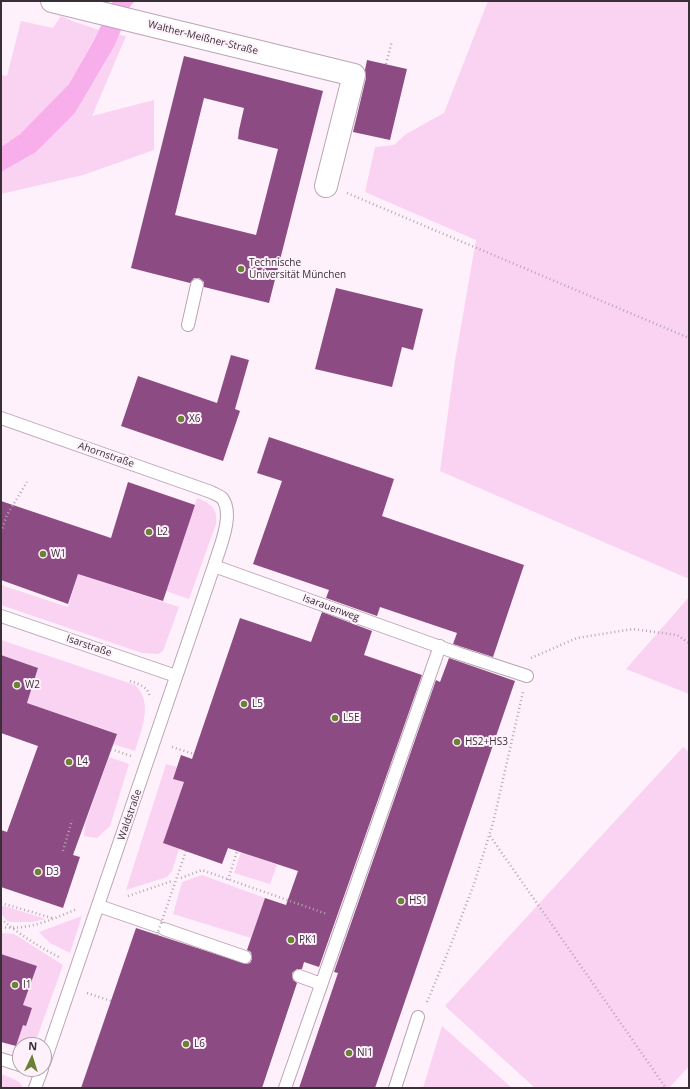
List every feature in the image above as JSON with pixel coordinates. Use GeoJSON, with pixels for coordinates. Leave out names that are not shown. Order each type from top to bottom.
{"type":"FeatureCollection","features":[{"type":"Feature","properties":{"kind":"street","name":"Walther-Meißner-Straße"},"geometry":{"type":"LineString","coordinates":[[52,1],[354,75],[326,186]]}},
{"type":"Feature","properties":{"kind":"lane"},"geometry":{"type":"LineString","coordinates":[[188,325],[197,285]]}},
{"type":"Feature","properties":{"kind":"lane","name":"Ahornstraße"},"geometry":{"type":"LineString","coordinates":[[1,418],[211,492],[222,498],[227,510],[226,526],[214,566]]}},
{"type":"Feature","properties":{"kind":"lane","name":"Isarauenweg"},"geometry":{"type":"LineString","coordinates":[[214,566],[506,670],[527,676]]}},
{"type":"Feature","properties":{"kind":"lane","name":"Waldstraße"},"geometry":{"type":"LineString","coordinates":[[52,1037],[99,906],[214,566]]}},
{"type":"Feature","properties":{"kind":"lane","name":"Isarstraße"},"geometry":{"type":"LineString","coordinates":[[1,616],[176,676]]}},
{"type":"Feature","properties":{"kind":"lane"},"geometry":{"type":"LineString","coordinates":[[285,1088],[440,646]]}},
{"type":"Feature","properties":{"kind":"lane"},"geometry":{"type":"LineString","coordinates":[[99,906],[159,930],[245,957]]}},
{"type":"Feature","properties":{"kind":"lane"},"geometry":{"type":"LineString","coordinates":[[299,976],[321,984]]}},
{"type":"Feature","properties":{"kind":"lane"},"geometry":{"type":"LineString","coordinates":[[395,1088],[418,1017]]}},
{"type":"Feature","properties":{"kind":"lane"},"geometry":{"type":"LineString","coordinates":[[1,1059],[12,1062]]}},
{"type":"Feature","properties":{"kind":"lane","name":"Waldstraße"},"geometry":{"type":"LineString","coordinates":[[35,1088],[38,1077]]}},
{"type":"Feature","properties":{"kind":"path"},"geometry":{"type":"LineString","coordinates":[[386,64],[392,41]]}},
{"type":"Feature","properties":{"kind":"path"},"geometry":{"type":"LineString","coordinates":[[326,186],[354,195],[689,338]]}},
{"type":"Feature","properties":{"kind":"path"},"geometry":{"type":"LineString","coordinates":[[1,532],[7,515],[27,482]]}},
{"type":"Feature","properties":{"kind":"path"},"geometry":{"type":"LineString","coordinates":[[506,670],[577,638],[632,629],[677,635],[689,643]]}},
{"type":"Feature","properties":{"kind":"path"},"geometry":{"type":"LineString","coordinates":[[418,1017],[428,999],[450,947],[475,882],[493,823],[527,676]]}},
{"type":"Feature","properties":{"kind":"path"},"geometry":{"type":"LineString","coordinates":[[124,679],[146,689],[151,701]]}},
{"type":"Feature","properties":{"kind":"path"},"geometry":{"type":"LineString","coordinates":[[168,745],[194,754]]}},
{"type":"Feature","properties":{"kind":"path"},"geometry":{"type":"LineString","coordinates":[[111,749],[136,758]]}},
{"type":"Feature","properties":{"kind":"path"},"geometry":{"type":"LineString","coordinates":[[63,852],[72,820]]}},
{"type":"Feature","properties":{"kind":"path"},"geometry":{"type":"LineString","coordinates":[[489,836],[666,1088]]}},
{"type":"Feature","properties":{"kind":"path"},"geometry":{"type":"LineString","coordinates":[[159,930],[186,851]]}},
{"type":"Feature","properties":{"kind":"path"},"geometry":{"type":"LineString","coordinates":[[228,880],[237,851]]}},
{"type":"Feature","properties":{"kind":"path"},"geometry":{"type":"LineString","coordinates":[[181,878],[202,870],[344,920]]}},
{"type":"Feature","properties":{"kind":"path"},"geometry":{"type":"LineString","coordinates":[[126,896],[172,881]]}},
{"type":"Feature","properties":{"kind":"path"},"geometry":{"type":"LineString","coordinates":[[1,903],[54,918]]}},
{"type":"Feature","properties":{"kind":"path"},"geometry":{"type":"LineString","coordinates":[[1,927],[13,929],[40,924],[83,907]]}},
{"type":"Feature","properties":{"kind":"path"},"geometry":{"type":"LineString","coordinates":[[1,918],[13,929],[47,951],[63,959]]}},
{"type":"Feature","properties":{"kind":"path"},"geometry":{"type":"LineString","coordinates":[[87,993],[111,1001]]}},
{"type":"Feature","properties":{"kind":"shaded area"},"geometry":{"type":"Polygon","coordinates":[[[113,1],[135,1],[131,5],[115,45],[75,113],[36,152],[1,172],[1,147],[20,134],[69,84],[94,40],[113,1]]]}},
{"type":"Feature","properties":{"kind":"shaded area"},"geometry":{"type":"Polygon","coordinates":[[[488,1],[689,1],[689,579],[440,471],[455,361],[476,240],[365,192],[375,147],[394,145],[406,134],[444,113],[488,1]]]}},
{"type":"Feature","properties":{"kind":"shaded area"},"geometry":{"type":"Polygon","coordinates":[[[61,16],[99,30],[69,84],[20,134],[1,147],[1,75],[7,76],[21,21],[53,28],[61,16]]]}},
{"type":"Feature","properties":{"kind":"shaded area"},"geometry":{"type":"Polygon","coordinates":[[[119,35],[126,36],[92,116],[154,100],[154,150],[83,175],[1,194],[1,172],[36,152],[75,113],[115,45],[119,35]]]}},
{"type":"Feature","properties":{"kind":"shaded area"},"geometry":{"type":"Polygon","coordinates":[[[197,498],[206,502],[215,510],[216,524],[189,599],[166,591],[197,498]]]}},
{"type":"Feature","properties":{"kind":"shaded area"},"geometry":{"type":"Polygon","coordinates":[[[78,574],[179,607],[163,651],[158,654],[142,653],[1,605],[1,585],[68,607],[78,574]]]}},
{"type":"Feature","properties":{"kind":"shaded area"},"geometry":{"type":"Polygon","coordinates":[[[689,597],[689,694],[626,669],[689,597]]]}},
{"type":"Feature","properties":{"kind":"shaded area"},"geometry":{"type":"Polygon","coordinates":[[[1,640],[135,685],[141,692],[145,708],[143,726],[135,751],[113,744],[116,733],[27,703],[38,668],[1,655],[1,640]]]}},
{"type":"Feature","properties":{"kind":"shaded area"},"geometry":{"type":"Polygon","coordinates":[[[683,747],[689,752],[689,1066],[669,1088],[535,1088],[445,1006],[683,747]]]}},
{"type":"Feature","properties":{"kind":"shaded area"},"geometry":{"type":"Polygon","coordinates":[[[109,757],[129,764],[110,826],[97,838],[84,836],[85,824],[109,757]]]}},
{"type":"Feature","properties":{"kind":"shaded area"},"geometry":{"type":"Polygon","coordinates":[[[166,764],[177,767],[173,779],[184,782],[163,843],[179,849],[172,871],[167,877],[126,890],[166,764]]]}},
{"type":"Feature","properties":{"kind":"shaded area"},"geometry":{"type":"Polygon","coordinates":[[[241,852],[277,865],[270,884],[234,873],[241,852]]]}},
{"type":"Feature","properties":{"kind":"shaded area"},"geometry":{"type":"Polygon","coordinates":[[[202,875],[265,898],[251,938],[173,914],[182,882],[202,875]]]}},
{"type":"Feature","properties":{"kind":"shaded area"},"geometry":{"type":"Polygon","coordinates":[[[1,905],[46,919],[32,922],[8,922],[1,914],[1,905]]]}},
{"type":"Feature","properties":{"kind":"shaded area"},"geometry":{"type":"Polygon","coordinates":[[[82,916],[70,953],[50,943],[39,932],[82,916]]]}},
{"type":"Feature","properties":{"kind":"shaded area"},"geometry":{"type":"Polygon","coordinates":[[[1,933],[14,934],[63,965],[37,1037],[19,1037],[17,1023],[26,1025],[32,1008],[23,1005],[37,966],[1,954],[1,933]]]}},
{"type":"Feature","properties":{"kind":"shaded area"},"geometry":{"type":"Polygon","coordinates":[[[442,1026],[512,1088],[423,1088],[442,1026]]]}},
{"type":"Feature","properties":{"kind":"shaded area"},"geometry":{"type":"Polygon","coordinates":[[[1,1074],[17,1081],[23,1088],[1,1088],[1,1074]]]}},
{"type":"Feature","properties":{"kind":"building"},"geometry":{"type":"Polygon","coordinates":[[[184,56],[323,91],[269,303],[204,287],[204,282],[199,278],[194,278],[190,283],[131,268],[184,56]],[[204,98],[175,215],[256,235],[278,149],[238,139],[244,108],[204,98]]]}},
{"type":"Feature","properties":{"kind":"building"},"geometry":{"type":"Polygon","coordinates":[[[367,60],[407,69],[390,140],[353,132],[366,78],[365,70],[367,60]]]}},
{"type":"Feature","properties":{"kind":"building"},"geometry":{"type":"Polygon","coordinates":[[[336,288],[423,309],[413,350],[402,347],[392,387],[315,369],[336,288]]]}},
{"type":"Feature","properties":{"kind":"building","name":"X6"},"geometry":{"type":"Polygon","coordinates":[[[231,355],[249,360],[235,409],[240,411],[223,461],[121,426],[138,376],[217,403],[231,355]]]}},
{"type":"Feature","properties":{"kind":"building"},"geometry":{"type":"Polygon","coordinates":[[[269,437],[394,479],[382,516],[524,565],[493,657],[453,644],[457,633],[380,607],[377,616],[326,598],[329,590],[253,564],[282,481],[257,473],[269,437]]]}},
{"type":"Feature","properties":{"kind":"building"},"geometry":{"type":"Polygon","coordinates":[[[128,482],[195,505],[163,601],[78,574],[68,604],[1,580],[1,501],[111,538],[128,482]]]}},
{"type":"Feature","properties":{"kind":"building"},"geometry":{"type":"Polygon","coordinates":[[[322,612],[372,631],[364,655],[422,675],[319,967],[304,962],[302,969],[297,969],[292,973],[293,980],[297,983],[262,1088],[81,1088],[136,928],[246,964],[250,963],[252,959],[251,952],[247,950],[265,898],[286,905],[298,871],[228,848],[222,864],[163,843],[184,782],[173,779],[181,755],[192,759],[240,618],[311,642],[322,612]]]}},
{"type":"Feature","properties":{"kind":"building"},"geometry":{"type":"Polygon","coordinates":[[[1,655],[38,668],[27,703],[117,734],[73,855],[80,857],[63,908],[1,887],[1,830],[7,832],[38,746],[1,733],[1,655]]]}},
{"type":"Feature","properties":{"kind":"building"},"geometry":{"type":"Polygon","coordinates":[[[449,658],[515,681],[375,1088],[299,1088],[338,973],[334,972],[436,680],[440,682],[449,658]]]}},
{"type":"Feature","properties":{"kind":"building","name":"I1"},"geometry":{"type":"Polygon","coordinates":[[[1,954],[37,966],[23,1005],[32,1008],[26,1026],[23,1025],[19,1037],[12,1037],[12,1045],[1,1042],[1,954]]]}},
{"type":"Feature","properties":{"kind":"place","name":"Technische Universität München"},"geometry":{"type":"Point","coordinates":[241,269]}},
{"type":"Feature","properties":{"kind":"place","name":"X6"},"geometry":{"type":"Point","coordinates":[181,419]}},
{"type":"Feature","properties":{"kind":"place","name":"L2"},"geometry":{"type":"Point","coordinates":[149,532]}},
{"type":"Feature","properties":{"kind":"place","name":"W1"},"geometry":{"type":"Point","coordinates":[43,554]}},
{"type":"Feature","properties":{"kind":"place","name":"W2"},"geometry":{"type":"Point","coordinates":[17,685]}},
{"type":"Feature","properties":{"kind":"place","name":"L5"},"geometry":{"type":"Point","coordinates":[244,704]}},
{"type":"Feature","properties":{"kind":"place","name":"L5E"},"geometry":{"type":"Point","coordinates":[335,718]}},
{"type":"Feature","properties":{"kind":"place","name":"HS2+HS3"},"geometry":{"type":"Point","coordinates":[457,742]}},
{"type":"Feature","properties":{"kind":"place","name":"L4"},"geometry":{"type":"Point","coordinates":[69,762]}},
{"type":"Feature","properties":{"kind":"place","name":"D3"},"geometry":{"type":"Point","coordinates":[38,872]}},
{"type":"Feature","properties":{"kind":"place","name":"HS1"},"geometry":{"type":"Point","coordinates":[401,901]}},
{"type":"Feature","properties":{"kind":"place","name":"PK1"},"geometry":{"type":"Point","coordinates":[291,940]}},
{"type":"Feature","properties":{"kind":"place","name":"I1"},"geometry":{"type":"Point","coordinates":[15,985]}},
{"type":"Feature","properties":{"kind":"place","name":"L6"},"geometry":{"type":"Point","coordinates":[186,1044]}},
{"type":"Feature","properties":{"kind":"place","name":"NI1"},"geometry":{"type":"Point","coordinates":[349,1053]}}]}
